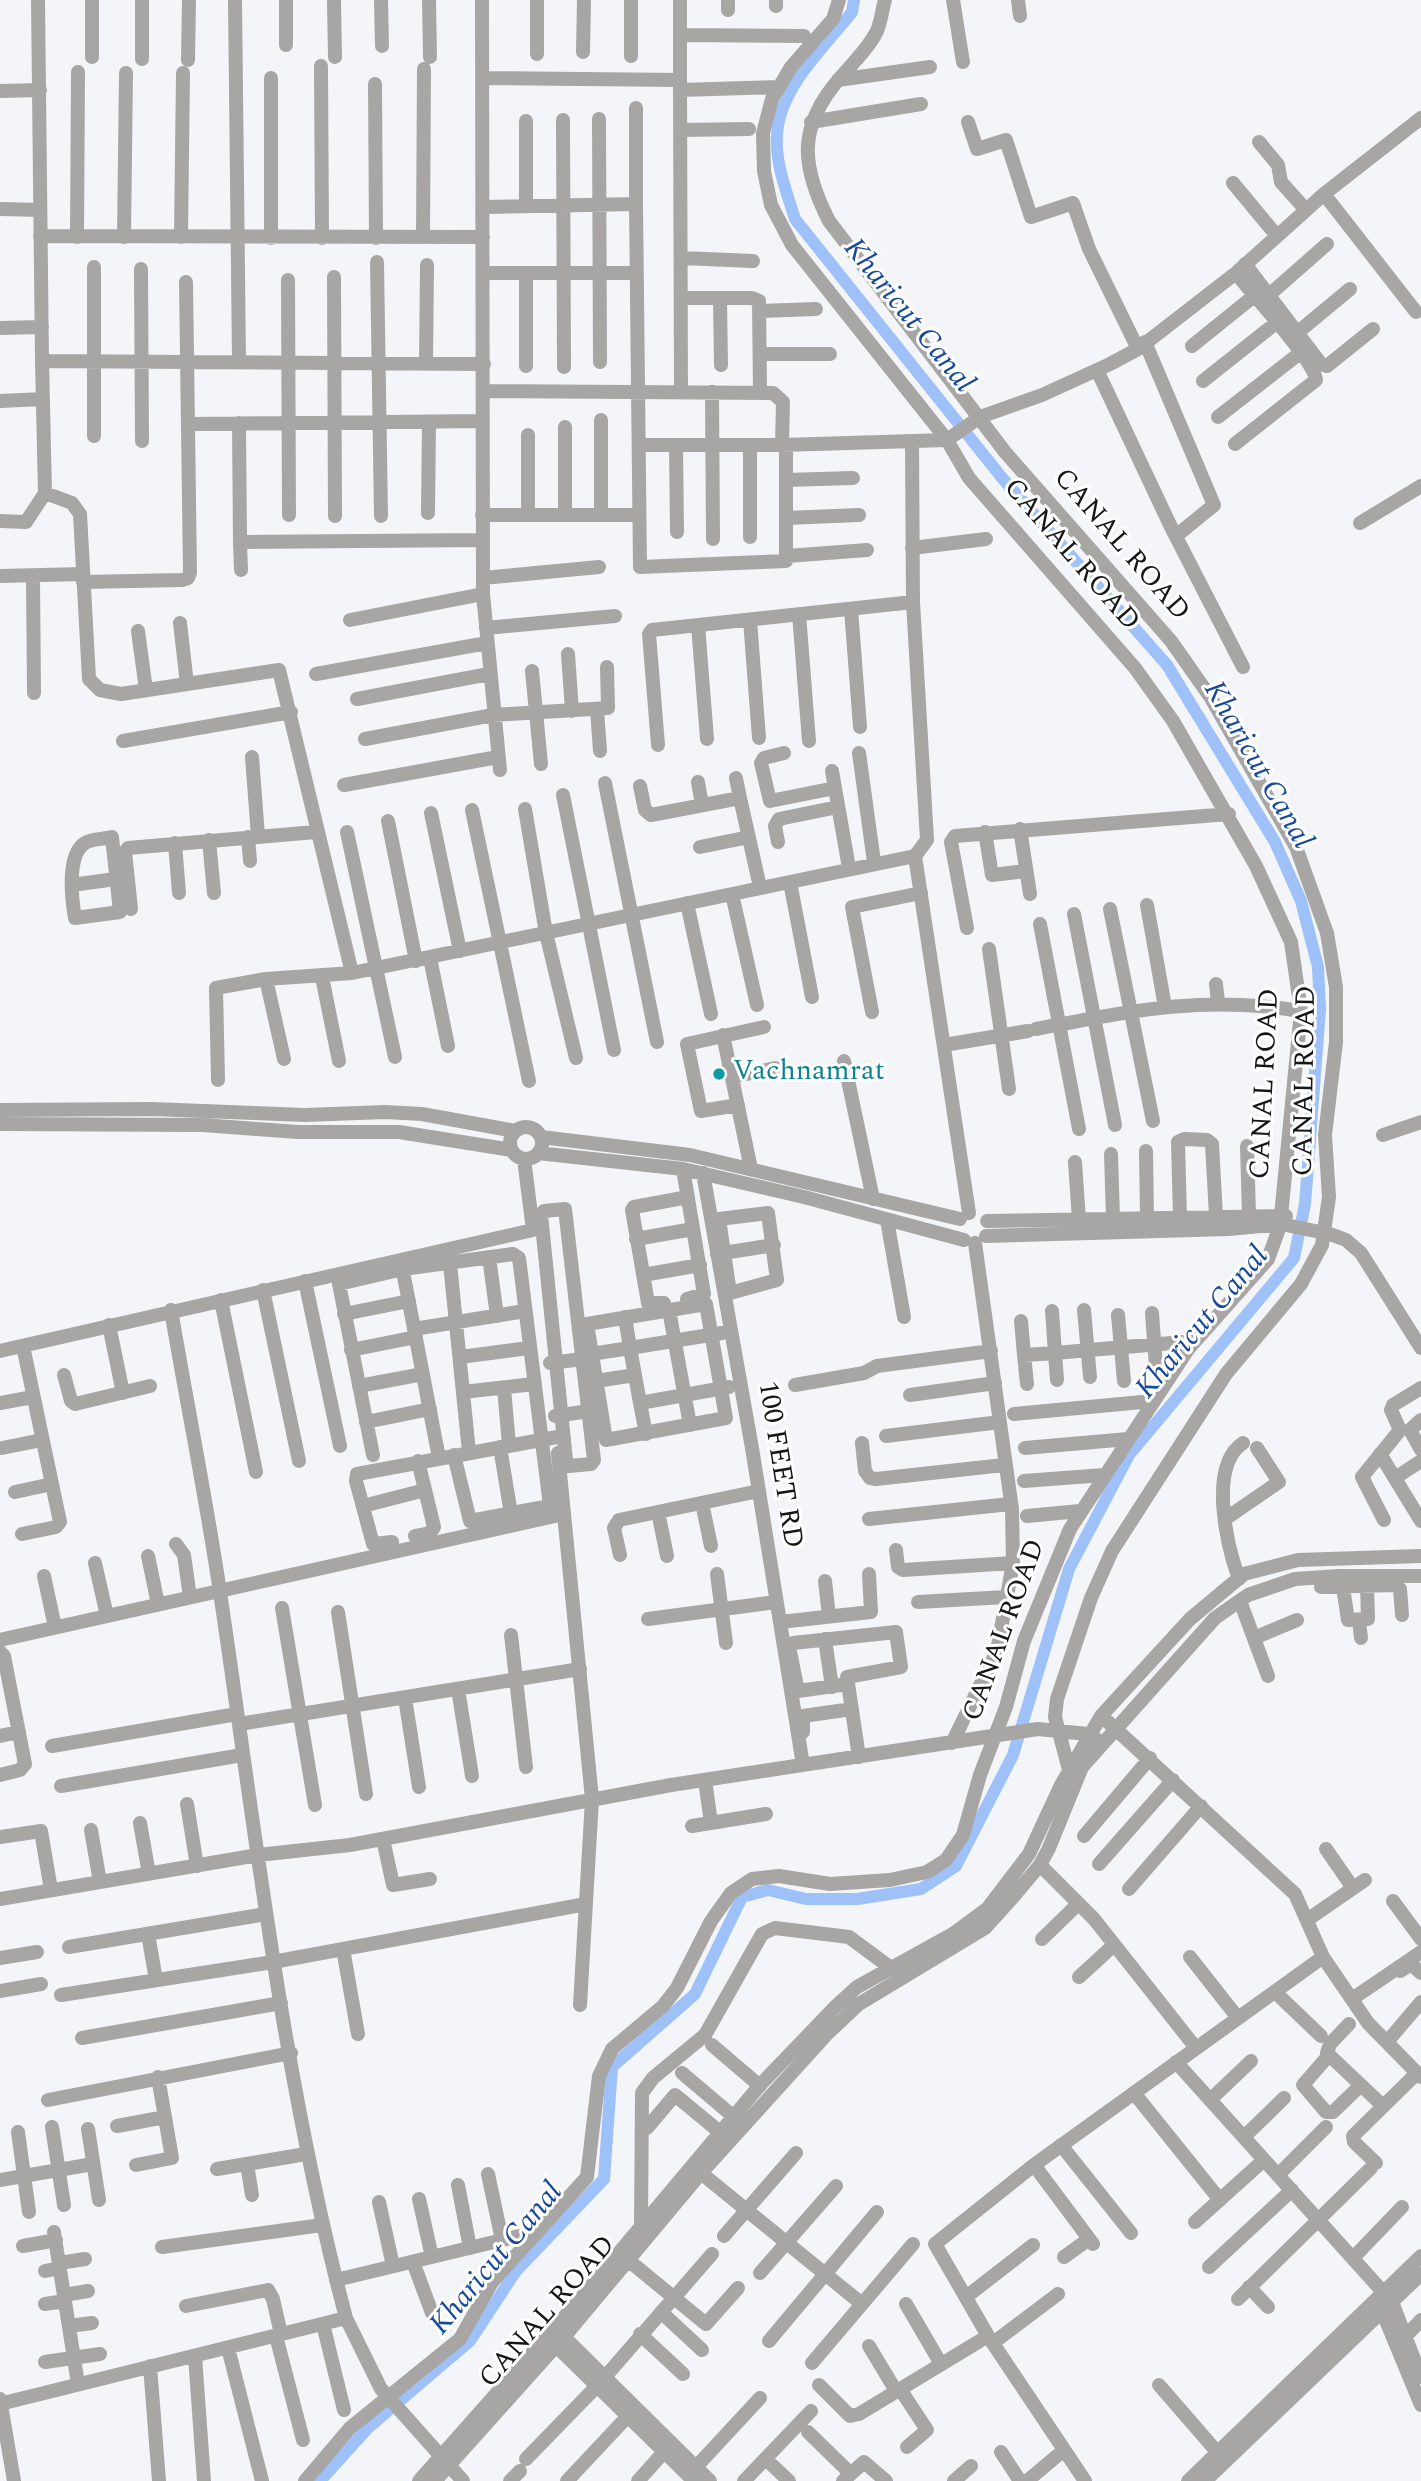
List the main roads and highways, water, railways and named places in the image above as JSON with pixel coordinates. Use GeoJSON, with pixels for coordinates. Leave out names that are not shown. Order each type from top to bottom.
{"type":"FeatureCollection","features":[{"type":"Feature","properties":{"kind":"waterway","name":"Kharicut Canal"},"geometry":{"type":"LineString","coordinates":[[320,2481],[368,2428],[470,2341],[516,2271],[604,2179],[612,2067],[695,1994],[742,1897],[768,1890],[806,1899],[857,1899],[921,1889],[956,1866],[1013,1755],[1069,1569],[1129,1455],[1294,1258],[1305,1204],[1320,1009],[1318,967],[1301,901],[1275,842],[1167,665],[1003,479],[795,219],[778,156],[777,135],[780,118],[794,85],[852,12],[854,0]]}},
{"type":"Feature","properties":{"kind":"place","name":"Vachnamrat"},"geometry":{"type":"Point","coordinates":[719,1074]}}]}
